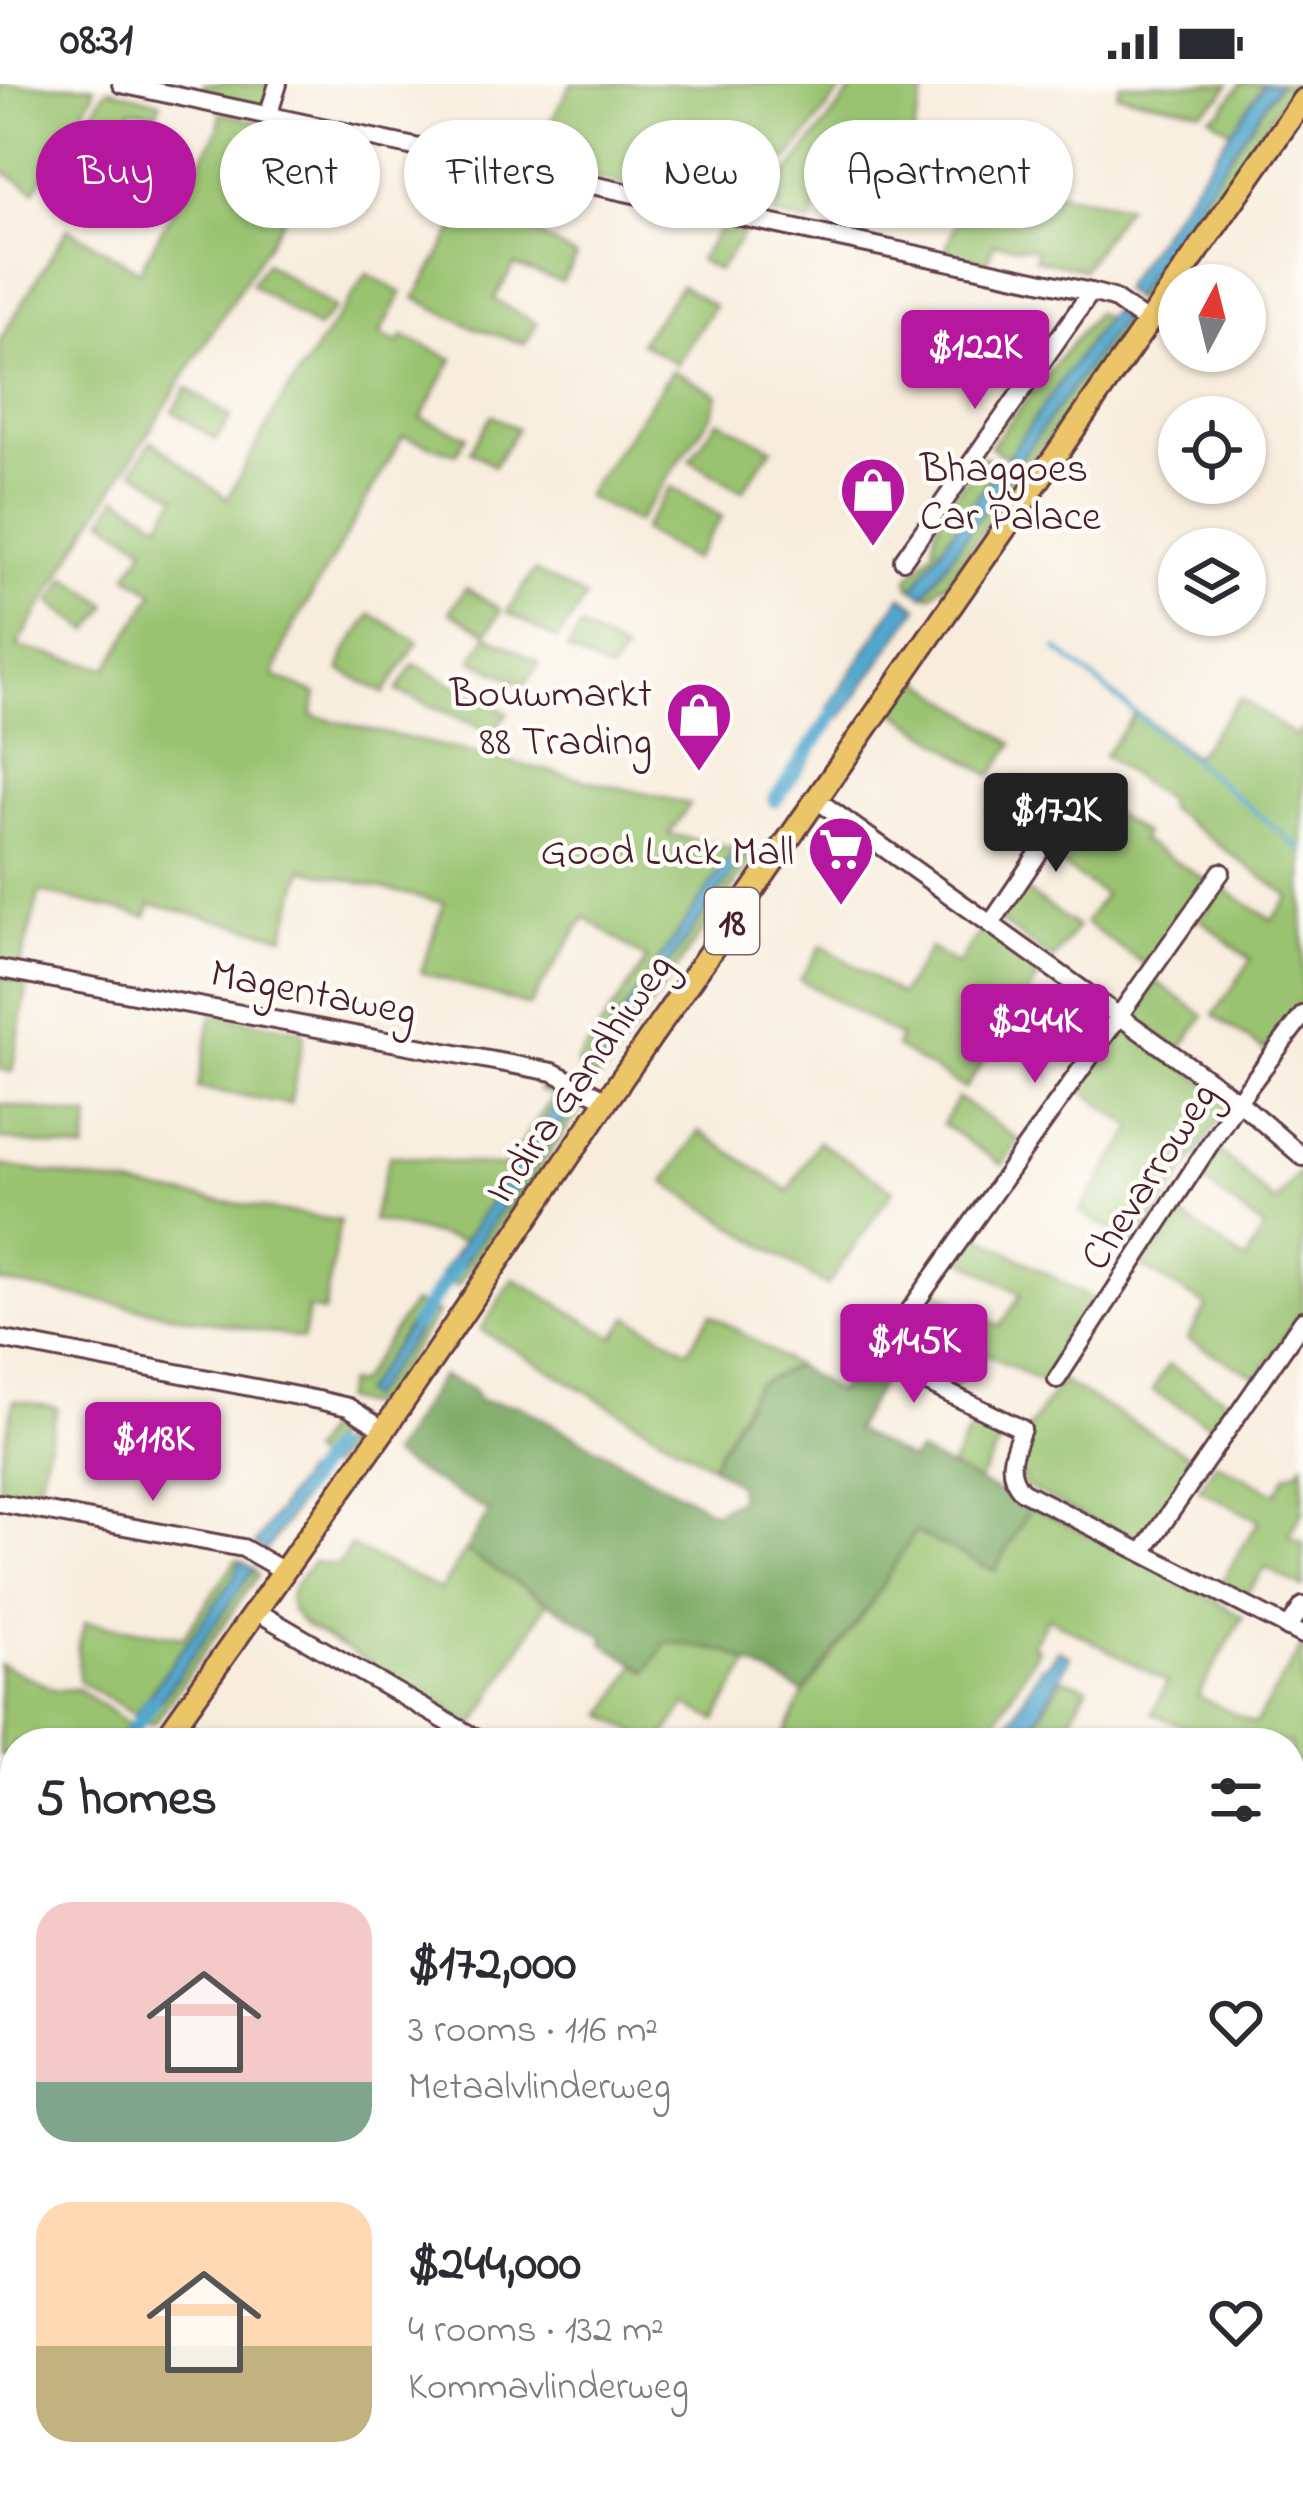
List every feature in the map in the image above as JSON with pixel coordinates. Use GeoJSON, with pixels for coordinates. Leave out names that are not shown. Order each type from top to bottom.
{"type":"FeatureCollection","features":[{"type":"Feature","properties":{"kind":"main road","name":"Indira Gandhiweg"},"geometry":{"type":"LineString","coordinates":[[172,1728],[384,1430],[817,800],[1141,318],[1303,100]]}},
{"type":"Feature","properties":{"kind":"street"},"geometry":{"type":"LineString","coordinates":[[122,84],[1091,292],[1113,298],[1141,318]]}},
{"type":"Feature","properties":{"kind":"street"},"geometry":{"type":"LineString","coordinates":[[268,116],[278,84]]}},
{"type":"Feature","properties":{"kind":"street"},"geometry":{"type":"LineString","coordinates":[[903,560],[1091,292]]}},
{"type":"Feature","properties":{"kind":"street"},"geometry":{"type":"LineString","coordinates":[[992,922],[1075,799]]}},
{"type":"Feature","properties":{"kind":"street"},"geometry":{"type":"LineString","coordinates":[[817,800],[1238,1101],[1303,1157]]}},
{"type":"Feature","properties":{"kind":"street"},"geometry":{"type":"LineString","coordinates":[[1221,872],[894,1333],[888,1349],[899,1370],[1022,1429],[1010,1460],[1013,1481],[1022,1491],[1295,1632],[1303,1606]]}},
{"type":"Feature","properties":{"kind":"street","name":"Magentaweg"},"geometry":{"type":"LineString","coordinates":[[0,969],[554,1072],[607,1100]]}},
{"type":"Feature","properties":{"kind":"street","name":"Chevarroweg"},"geometry":{"type":"LineString","coordinates":[[1057,1379],[1238,1101],[1303,1015]]}},
{"type":"Feature","properties":{"kind":"street"},"geometry":{"type":"LineString","coordinates":[[1143,1552],[1303,1320]]}},
{"type":"Feature","properties":{"kind":"street"},"geometry":{"type":"LineString","coordinates":[[0,1339],[348,1407],[384,1430]]}},
{"type":"Feature","properties":{"kind":"street"},"geometry":{"type":"LineString","coordinates":[[0,1503],[243,1548],[282,1570]]}},
{"type":"Feature","properties":{"kind":"street"},"geometry":{"type":"LineString","coordinates":[[254,1610],[458,1728]]}},
{"type":"Feature","properties":{"kind":"green space"},"geometry":{"type":"Polygon","coordinates":[[[0,84],[94,86],[78,120],[36,120],[35,191],[0,169],[0,84]]]}},
{"type":"Feature","properties":{"kind":"green space"},"geometry":{"type":"Polygon","coordinates":[[[203,84],[272,84],[264,105],[256,106],[201,93],[203,84]]]}},
{"type":"Feature","properties":{"kind":"green space"},"geometry":{"type":"Polygon","coordinates":[[[571,84],[846,84],[819,120],[804,120],[804,139],[788,160],[780,158],[780,120],[622,120],[622,185],[598,179],[598,120],[552,120],[571,84]]]}},
{"type":"Feature","properties":{"kind":"green space"},"geometry":{"type":"Polygon","coordinates":[[[857,84],[926,84],[917,120],[829,120],[857,84]]]}},
{"type":"Feature","properties":{"kind":"green space"},"geometry":{"type":"Polygon","coordinates":[[[1120,84],[1229,84],[1221,97],[1202,110],[1117,94],[1120,84]]]}},
{"type":"Feature","properties":{"kind":"green space"},"geometry":{"type":"Polygon","coordinates":[[[1241,84],[1264,84],[1233,132],[1210,116],[1222,110],[1241,84]]]}},
{"type":"Feature","properties":{"kind":"green space"},"geometry":{"type":"Polygon","coordinates":[[[1279,84],[1293,84],[1205,211],[1165,264],[1158,264],[1158,273],[1136,302],[1132,298],[1279,84]]]}},
{"type":"Feature","properties":{"kind":"green space"},"geometry":{"type":"Polygon","coordinates":[[[110,89],[161,102],[157,113],[131,109],[128,120],[88,120],[110,89]]]}},
{"type":"Feature","properties":{"kind":"green space"},"geometry":{"type":"Polygon","coordinates":[[[221,113],[254,120],[220,120],[220,228],[278,228],[17,647],[108,668],[154,593],[128,575],[145,547],[104,519],[118,496],[160,523],[177,496],[133,470],[152,441],[227,499],[278,406],[367,274],[402,293],[380,334],[398,343],[403,336],[453,359],[421,418],[467,436],[456,454],[403,436],[287,638],[274,676],[317,694],[312,716],[690,804],[669,834],[735,849],[588,1066],[747,851],[755,855],[602,1076],[580,1072],[577,1062],[647,960],[585,917],[529,1006],[421,972],[444,903],[303,869],[284,936],[151,904],[147,917],[40,892],[20,966],[0,963],[0,340],[68,228],[139,271],[163,228],[196,228],[196,169],[218,130],[221,113]]]}},
{"type":"Feature","properties":{"kind":"green space"},"geometry":{"type":"Polygon","coordinates":[[[804,152],[804,222],[780,217],[785,177],[804,152]]]}},
{"type":"Feature","properties":{"kind":"green space"},"geometry":{"type":"Polygon","coordinates":[[[1073,196],[1126,206],[1083,269],[1035,259],[1036,249],[994,243],[987,263],[944,254],[954,228],[1073,228],[1073,196]]]}},
{"type":"Feature","properties":{"kind":"green space"},"geometry":{"type":"Polygon","coordinates":[[[455,228],[535,228],[576,257],[562,282],[514,265],[494,300],[537,323],[525,344],[472,327],[415,298],[455,228]]]}},
{"type":"Feature","properties":{"kind":"green space"},"geometry":{"type":"Polygon","coordinates":[[[721,228],[744,233],[718,271],[699,260],[721,228]]]}},
{"type":"Feature","properties":{"kind":"green space"},"geometry":{"type":"Polygon","coordinates":[[[266,263],[335,308],[317,329],[251,284],[266,263]]]}},
{"type":"Feature","properties":{"kind":"green space"},"geometry":{"type":"Polygon","coordinates":[[[681,285],[714,306],[677,364],[640,342],[681,285]]]}},
{"type":"Feature","properties":{"kind":"green space"},"geometry":{"type":"Polygon","coordinates":[[[1096,313],[1106,318],[1007,458],[990,446],[1096,313]]]}},
{"type":"Feature","properties":{"kind":"green space"},"geometry":{"type":"Polygon","coordinates":[[[1123,318],[1128,328],[1024,471],[1016,465],[1123,318]]]}},
{"type":"Feature","properties":{"kind":"green space"},"geometry":{"type":"Polygon","coordinates":[[[673,370],[718,395],[712,414],[637,522],[585,496],[673,370]]]}},
{"type":"Feature","properties":{"kind":"green space"},"geometry":{"type":"Polygon","coordinates":[[[187,388],[231,417],[216,440],[173,411],[187,388]]]}},
{"type":"Feature","properties":{"kind":"green space"},"geometry":{"type":"Polygon","coordinates":[[[492,415],[517,429],[494,466],[470,451],[492,415]]]}},
{"type":"Feature","properties":{"kind":"green space"},"geometry":{"type":"Polygon","coordinates":[[[718,420],[772,448],[742,491],[690,460],[718,420]]]}},
{"type":"Feature","properties":{"kind":"green space"},"geometry":{"type":"Polygon","coordinates":[[[983,457],[1000,464],[910,587],[908,578],[934,549],[943,512],[983,457]]]}},
{"type":"Feature","properties":{"kind":"green space"},"geometry":{"type":"Polygon","coordinates":[[[1011,472],[1020,477],[945,585],[924,595],[1011,472]]]}},
{"type":"Feature","properties":{"kind":"green space"},"geometry":{"type":"Polygon","coordinates":[[[671,487],[722,517],[693,560],[642,530],[671,487]]]}},
{"type":"Feature","properties":{"kind":"green space"},"geometry":{"type":"Polygon","coordinates":[[[534,571],[586,598],[557,640],[507,612],[534,571]]]}},
{"type":"Feature","properties":{"kind":"green space"},"geometry":{"type":"Polygon","coordinates":[[[67,577],[108,605],[90,631],[51,603],[67,577]]]}},
{"type":"Feature","properties":{"kind":"green space"},"geometry":{"type":"Polygon","coordinates":[[[466,588],[501,610],[487,633],[449,612],[466,588]]]}},
{"type":"Feature","properties":{"kind":"green space"},"geometry":{"type":"Polygon","coordinates":[[[371,614],[418,642],[384,693],[340,670],[345,653],[371,614]]]}},
{"type":"Feature","properties":{"kind":"green space"},"geometry":{"type":"Polygon","coordinates":[[[581,628],[624,652],[610,672],[567,650],[581,628]]]}},
{"type":"Feature","properties":{"kind":"green space"},"geometry":{"type":"Polygon","coordinates":[[[488,635],[540,663],[525,685],[472,660],[488,635]]]}},
{"type":"Feature","properties":{"kind":"green space"},"geometry":{"type":"Polygon","coordinates":[[[414,664],[507,713],[493,733],[397,691],[414,664]]]}},
{"type":"Feature","properties":{"kind":"green space"},"geometry":{"type":"Polygon","coordinates":[[[918,678],[1013,744],[991,776],[894,711],[918,678]]]}},
{"type":"Feature","properties":{"kind":"green space"},"geometry":{"type":"Polygon","coordinates":[[[1240,698],[1296,737],[1303,728],[1303,1000],[1265,1051],[1214,1015],[1251,960],[1200,919],[1223,888],[1272,920],[1290,897],[1104,756],[1136,712],[1194,757],[1240,698]]]}},
{"type":"Feature","properties":{"kind":"green space"},"geometry":{"type":"Polygon","coordinates":[[[1004,787],[1052,819],[1036,845],[987,813],[1004,787]]]}},
{"type":"Feature","properties":{"kind":"green space"},"geometry":{"type":"Polygon","coordinates":[[[1089,797],[1144,834],[1140,840],[1206,880],[1147,966],[1085,923],[1104,895],[1049,856],[1089,797]]]}},
{"type":"Feature","properties":{"kind":"green space"},"geometry":{"type":"Polygon","coordinates":[[[1022,888],[1077,927],[1053,960],[999,921],[1022,888]]]}},
{"type":"Feature","properties":{"kind":"green space"},"geometry":{"type":"Polygon","coordinates":[[[984,925],[1045,968],[965,1089],[896,1047],[900,1037],[800,980],[822,945],[900,995],[930,948],[957,965],[984,925]]]}},
{"type":"Feature","properties":{"kind":"green space"},"geometry":{"type":"Polygon","coordinates":[[[0,978],[28,982],[12,1072],[0,1069],[0,978]]]}},
{"type":"Feature","properties":{"kind":"green space"},"geometry":{"type":"Polygon","coordinates":[[[1157,982],[1204,1016],[1180,1050],[1133,1016],[1157,982]]]}},
{"type":"Feature","properties":{"kind":"green space"},"geometry":{"type":"Polygon","coordinates":[[[1072,987],[1110,1014],[1085,1048],[1049,1023],[1072,987]]]}},
{"type":"Feature","properties":{"kind":"green space"},"geometry":{"type":"Polygon","coordinates":[[[212,1014],[300,1030],[304,1035],[290,1104],[198,1088],[212,1014]]]}},
{"type":"Feature","properties":{"kind":"green space"},"geometry":{"type":"Polygon","coordinates":[[[1120,1021],[1231,1102],[1136,1246],[1080,1211],[1134,1128],[1076,1086],[1120,1021]]]}},
{"type":"Feature","properties":{"kind":"green space"},"geometry":{"type":"Polygon","coordinates":[[[543,1077],[567,1083],[579,1094],[580,1110],[457,1286],[450,1282],[516,1169],[466,1242],[372,1220],[390,1155],[504,1167],[555,1095],[539,1091],[543,1077]]]}},
{"type":"Feature","properties":{"kind":"green space"},"geometry":{"type":"Polygon","coordinates":[[[958,1098],[1019,1140],[1002,1165],[942,1124],[958,1098]]]}},
{"type":"Feature","properties":{"kind":"green space"},"geometry":{"type":"Polygon","coordinates":[[[0,1104],[90,1117],[85,1151],[0,1139],[0,1104]]]}},
{"type":"Feature","properties":{"kind":"green space"},"geometry":{"type":"Polygon","coordinates":[[[699,1131],[789,1191],[818,1141],[893,1190],[827,1286],[665,1182],[699,1131]]]}},
{"type":"Feature","properties":{"kind":"green space"},"geometry":{"type":"Polygon","coordinates":[[[1217,1148],[1275,1203],[1303,1168],[1303,1310],[1257,1377],[1187,1339],[1207,1306],[1138,1264],[1173,1210],[1246,1261],[1264,1228],[1198,1177],[1217,1148]]]}},
{"type":"Feature","properties":{"kind":"green space"},"geometry":{"type":"Polygon","coordinates":[[[0,1165],[340,1221],[324,1312],[308,1309],[303,1339],[0,1282],[0,1165]]]}},
{"type":"Feature","properties":{"kind":"green space"},"geometry":{"type":"Polygon","coordinates":[[[973,1232],[1099,1303],[1045,1384],[979,1350],[954,1389],[901,1364],[894,1347],[931,1287],[1000,1327],[1021,1294],[957,1256],[973,1232]]]}},
{"type":"Feature","properties":{"kind":"green space"},"geometry":{"type":"Polygon","coordinates":[[[513,1278],[614,1337],[629,1317],[688,1350],[711,1314],[795,1366],[756,1385],[711,1465],[481,1330],[513,1278]]]}},
{"type":"Feature","properties":{"kind":"green space"},"geometry":{"type":"Polygon","coordinates":[[[413,1303],[422,1306],[363,1391],[430,1311],[438,1313],[375,1404],[363,1406],[342,1399],[347,1383],[358,1383],[413,1303]]]}},
{"type":"Feature","properties":{"kind":"green space"},"geometry":{"type":"Polygon","coordinates":[[[879,1325],[889,1370],[854,1430],[911,1461],[918,1452],[1030,1508],[995,1571],[915,1532],[870,1605],[804,1693],[729,1652],[667,1642],[647,1671],[603,1643],[605,1637],[465,1551],[489,1512],[390,1456],[441,1376],[472,1388],[479,1401],[520,1406],[714,1512],[739,1499],[737,1484],[711,1465],[756,1385],[795,1366],[837,1392],[879,1325]]]}},
{"type":"Feature","properties":{"kind":"green space"},"geometry":{"type":"Polygon","coordinates":[[[1168,1365],[1234,1403],[1217,1429],[1152,1391],[1168,1365]]]}},
{"type":"Feature","properties":{"kind":"green space"},"geometry":{"type":"Polygon","coordinates":[[[1061,1381],[1197,1460],[1142,1541],[1132,1542],[1025,1486],[1016,1461],[1028,1430],[1061,1381]]]}},
{"type":"Feature","properties":{"kind":"green space"},"geometry":{"type":"Polygon","coordinates":[[[14,1400],[57,1408],[34,1504],[0,1498],[0,1463],[14,1400]]]}},
{"type":"Feature","properties":{"kind":"green space"},"geometry":{"type":"Polygon","coordinates":[[[340,1412],[360,1425],[329,1468],[324,1465],[347,1432],[338,1428],[316,1460],[309,1454],[331,1418],[340,1412]]]}},
{"type":"Feature","properties":{"kind":"green space"},"geometry":{"type":"Polygon","coordinates":[[[978,1415],[1007,1430],[978,1482],[950,1468],[978,1415]]]}},
{"type":"Feature","properties":{"kind":"green space"},"geometry":{"type":"Polygon","coordinates":[[[1216,1462],[1276,1494],[1287,1474],[1303,1464],[1303,1511],[1289,1536],[1303,1543],[1303,1588],[1266,1568],[1245,1595],[1220,1584],[1259,1521],[1199,1489],[1216,1462]]]}},
{"type":"Feature","properties":{"kind":"green space"},"geometry":{"type":"Polygon","coordinates":[[[1030,1508],[1150,1563],[1243,1617],[1198,1696],[1255,1724],[1303,1645],[1303,1728],[1187,1728],[1152,1713],[1167,1682],[1048,1617],[1032,1645],[1038,1649],[991,1728],[787,1728],[804,1693],[870,1605],[915,1531],[995,1571],[1030,1508]]]}},
{"type":"Feature","properties":{"kind":"green space"},"geometry":{"type":"Polygon","coordinates":[[[350,1546],[441,1590],[465,1551],[547,1602],[475,1725],[295,1615],[290,1600],[300,1578],[313,1562],[338,1566],[350,1546]]]}},
{"type":"Feature","properties":{"kind":"green space"},"geometry":{"type":"Polygon","coordinates":[[[236,1560],[241,1561],[234,1579],[135,1714],[79,1681],[78,1648],[85,1622],[183,1637],[236,1560]]]}},
{"type":"Feature","properties":{"kind":"green space"},"geometry":{"type":"Polygon","coordinates":[[[254,1569],[258,1575],[156,1721],[145,1722],[254,1569]]]}},
{"type":"Feature","properties":{"kind":"green space"},"geometry":{"type":"Polygon","coordinates":[[[666,1642],[729,1652],[749,1663],[716,1720],[686,1705],[670,1728],[628,1728],[605,1715],[636,1664],[647,1671],[666,1642]]]}},
{"type":"Feature","properties":{"kind":"green space"},"geometry":{"type":"Polygon","coordinates":[[[0,1664],[56,1690],[78,1689],[128,1723],[125,1728],[0,1728],[0,1664]]]}},
{"type":"Feature","properties":{"kind":"green space"},"geometry":{"type":"Polygon","coordinates":[[[1062,1678],[1087,1687],[1066,1728],[1034,1728],[1062,1678]]]}},
{"type":"Feature","properties":{"kind":"water"},"geometry":{"type":"Polygon","coordinates":[[[1264,84],[1279,84],[1132,298],[1122,290],[1125,283],[1264,84]]]}},
{"type":"Feature","properties":{"kind":"water"},"geometry":{"type":"Polygon","coordinates":[[[1111,310],[1123,318],[1016,465],[1007,458],[1111,310]]]}},
{"type":"Feature","properties":{"kind":"water"},"geometry":{"type":"Polygon","coordinates":[[[1000,464],[1011,472],[924,595],[913,588],[1000,464]]]}},
{"type":"Feature","properties":{"kind":"water"},"geometry":{"type":"Polygon","coordinates":[[[901,596],[918,607],[841,718],[828,708],[901,596]]]}},
{"type":"Feature","properties":{"kind":"water"},"geometry":{"type":"Polygon","coordinates":[[[738,845],[747,851],[745,855],[595,1071],[588,1066],[590,1061],[738,845]]]}},
{"type":"Feature","properties":{"kind":"water"},"geometry":{"type":"Polygon","coordinates":[[[561,1098],[573,1100],[573,1107],[450,1282],[440,1275],[561,1098]]]}},
{"type":"Feature","properties":{"kind":"water"},"geometry":{"type":"Polygon","coordinates":[[[422,1306],[429,1315],[368,1399],[363,1391],[422,1306]]]}},
{"type":"Feature","properties":{"kind":"water"},"geometry":{"type":"Polygon","coordinates":[[[303,1473],[314,1480],[266,1551],[255,1544],[303,1473]]]}},
{"type":"Feature","properties":{"kind":"water"},"geometry":{"type":"Polygon","coordinates":[[[241,1561],[254,1569],[145,1722],[135,1714],[233,1579],[241,1561]]]}},
{"type":"Feature","properties":{"kind":"water"},"geometry":{"type":"Polygon","coordinates":[[[1058,1650],[1070,1656],[1033,1728],[1006,1728],[1041,1667],[1058,1650]]]}},
{"type":"Feature","properties":{"kind":"waterway"},"geometry":{"type":"LineString","coordinates":[[1057,649],[1303,851]]}},
{"type":"Feature","properties":{"kind":"waterway"},"geometry":{"type":"LineString","coordinates":[[775,800],[846,696]]}},
{"type":"Feature","properties":{"kind":"waterway"},"geometry":{"type":"LineString","coordinates":[[416,1324],[456,1265]]}},
{"type":"Feature","properties":{"kind":"waterway"},"geometry":{"type":"LineString","coordinates":[[299,1493],[330,1449]]}},
{"type":"Feature","properties":{"kind":"waterway"},"geometry":{"type":"LineString","coordinates":[[134,1728],[153,1701]]}},
{"type":"Feature","properties":{"kind":"place","name":"Bhaggoes Car Palace"},"geometry":{"type":"Point","coordinates":[873,549]}},
{"type":"Feature","properties":{"kind":"place","name":"Bouwmarkt 88 Trading"},"geometry":{"type":"Point","coordinates":[699,774]}},
{"type":"Feature","properties":{"kind":"place","name":"Good Luck Mall"},"geometry":{"type":"Point","coordinates":[841,908]}}]}
